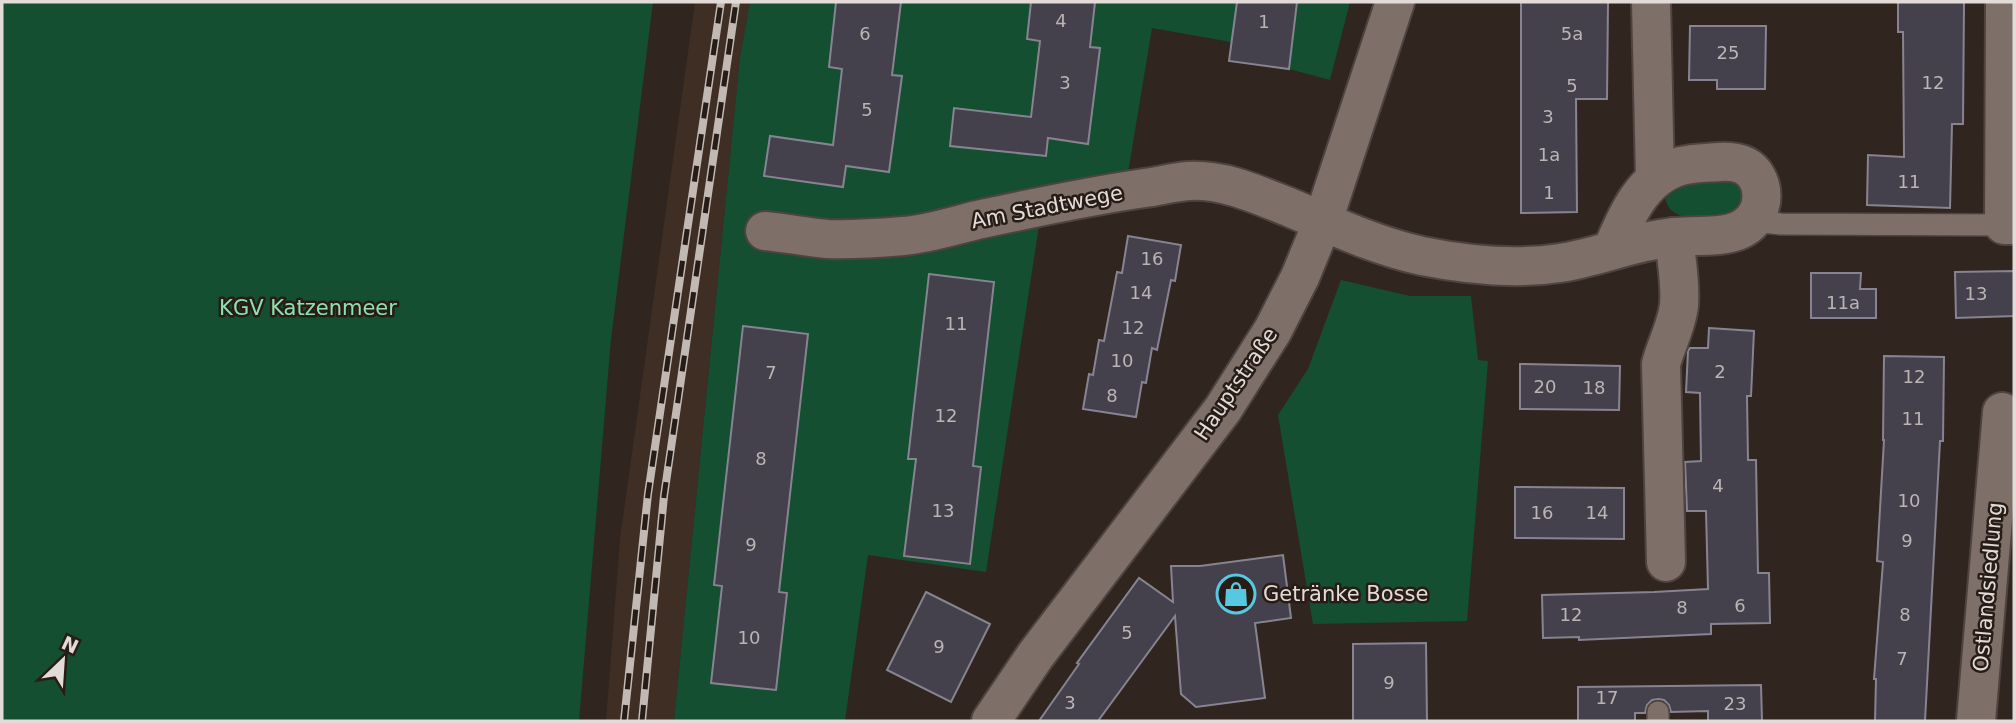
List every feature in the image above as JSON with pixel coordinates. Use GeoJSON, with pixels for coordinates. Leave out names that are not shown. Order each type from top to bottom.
{"type":"FeatureCollection","features":[{"type":"Feature","properties":{"kind":"street","name":"Hauptstraße"},"geometry":{"type":"LineString","coordinates":[[991,721],[1035,656],[1223,409],[1273,330],[1300,277],[1322,221],[1395,2]]}},
{"type":"Feature","properties":{"kind":"street"},"geometry":{"type":"LineString","coordinates":[[1651,2],[1655,177]]}},
{"type":"Feature","properties":{"kind":"street"},"geometry":{"type":"LineString","coordinates":[[2006,2],[2009,225]]}},
{"type":"Feature","properties":{"kind":"street"},"geometry":{"type":"LineString","coordinates":[[1612,250],[1631,208],[1655,177],[1683,165],[1734,161],[1754,172],[1762,195],[1760,208],[1753,221]]}},
{"type":"Feature","properties":{"kind":"street","name":"Am Stadtwege"},"geometry":{"type":"LineString","coordinates":[[765,230],[828,239],[905,236],[1042,206],[1189,181],[1219,183],[1250,191],[1383,245],[1420,255],[1466,263],[1518,267],[1562,262],[1674,237],[1737,232],[1753,221]]}},
{"type":"Feature","properties":{"kind":"street"},"geometry":{"type":"LineString","coordinates":[[1666,562],[1661,364],[1676,321],[1679,303],[1674,237]]}},
{"type":"Feature","properties":{"kind":"street","name":"Ostlandsiedlung"},"geometry":{"type":"LineString","coordinates":[[1976,721],[2002,411]]}},
{"type":"Feature","properties":{"kind":"lane"},"geometry":{"type":"LineString","coordinates":[[1753,221],[1781,224],[2009,225]]}},
{"type":"Feature","properties":{"kind":"shaded area"},"geometry":{"type":"Polygon","coordinates":[[[695,2],[750,2],[740,57],[674,721],[606,721],[620,539],[695,2]]]}},
{"type":"Feature","properties":{"kind":"green space","name":"KGV Katzenmeer"},"geometry":{"type":"Polygon","coordinates":[[[2,2],[653,2],[611,339],[579,721],[2,721],[2,2]]]}},
{"type":"Feature","properties":{"kind":"green space"},"geometry":{"type":"Polygon","coordinates":[[[750,2],[1350,2],[1330,80],[1289,69],[1229,61],[1231,42],[1152,28],[1125,191],[1042,206],[986,572],[868,555],[845,721],[674,721],[740,57],[750,2]]]}},
{"type":"Feature","properties":{"kind":"green space"},"geometry":{"type":"Polygon","coordinates":[[[1732,175],[1748,199],[1734,216],[1685,217],[1669,207],[1665,197],[1666,182],[1732,175]]]}},
{"type":"Feature","properties":{"kind":"green space"},"geometry":{"type":"Polygon","coordinates":[[[1341,280],[1410,296],[1471,296],[1478,360],[1488,361],[1467,621],[1313,624],[1278,415],[1308,369],[1341,280]]]}},
{"type":"Feature","properties":{"kind":"building"},"geometry":{"type":"Polygon","coordinates":[[[836,2],[901,2],[892,75],[902,76],[889,172],[846,166],[843,187],[764,176],[770,136],[833,145],[842,69],[829,67],[836,2]]]}},
{"type":"Feature","properties":{"kind":"building"},"geometry":{"type":"Polygon","coordinates":[[[1031,2],[1095,2],[1090,47],[1100,48],[1088,144],[1048,138],[1046,156],[950,146],[954,108],[1031,117],[1040,41],[1027,39],[1031,2]]]}},
{"type":"Feature","properties":{"kind":"building"},"geometry":{"type":"Polygon","coordinates":[[[1237,2],[1297,2],[1289,69],[1229,61],[1237,2]]]}},
{"type":"Feature","properties":{"kind":"building"},"geometry":{"type":"Polygon","coordinates":[[[1521,2],[1608,2],[1607,99],[1576,99],[1577,212],[1521,213],[1521,2]]]}},
{"type":"Feature","properties":{"kind":"building"},"geometry":{"type":"Polygon","coordinates":[[[1898,2],[1964,2],[1963,124],[1952,124],[1950,208],[1867,205],[1868,155],[1904,157],[1903,32],[1898,32],[1898,2]]]}},
{"type":"Feature","properties":{"kind":"building"},"geometry":{"type":"Polygon","coordinates":[[[1690,26],[1766,26],[1765,89],[1717,89],[1717,80],[1689,80],[1690,26]]]}},
{"type":"Feature","properties":{"kind":"building"},"geometry":{"type":"Polygon","coordinates":[[[1128,236],[1181,245],[1175,281],[1171,280],[1157,350],[1152,348],[1136,417],[1083,409],[1099,340],[1104,341],[1117,272],[1122,273],[1128,236]]]}},
{"type":"Feature","properties":{"kind":"building"},"geometry":{"type":"Polygon","coordinates":[[[2014,271],[2014,316],[1956,318],[1955,272],[2014,271]]]}},
{"type":"Feature","properties":{"kind":"building"},"geometry":{"type":"Polygon","coordinates":[[[1811,273],[1861,273],[1860,289],[1876,289],[1876,318],[1811,318],[1811,273]]]}},
{"type":"Feature","properties":{"kind":"building"},"geometry":{"type":"Polygon","coordinates":[[[929,274],[994,282],[973,466],[981,467],[970,564],[904,556],[916,459],[908,459],[929,274]]]}},
{"type":"Feature","properties":{"kind":"building"},"geometry":{"type":"Polygon","coordinates":[[[743,326],[808,334],[779,592],[787,593],[776,690],[711,683],[722,586],[714,585],[743,326]]]}},
{"type":"Feature","properties":{"kind":"building"},"geometry":{"type":"Polygon","coordinates":[[[1709,328],[1754,331],[1751,396],[1747,396],[1748,460],[1756,460],[1758,573],[1769,573],[1770,623],[1711,624],[1711,634],[1579,640],[1579,637],[1543,638],[1542,595],[1708,589],[1706,511],[1687,511],[1685,462],[1701,461],[1700,393],[1686,392],[1688,351],[1690,348],[1708,348],[1709,328]]]}},
{"type":"Feature","properties":{"kind":"building"},"geometry":{"type":"Polygon","coordinates":[[[1884,356],[1944,357],[1943,441],[1940,441],[1925,721],[1875,721],[1874,679],[1883,562],[1877,561],[1884,440],[1884,356]]]}},
{"type":"Feature","properties":{"kind":"building"},"geometry":{"type":"Polygon","coordinates":[[[1520,364],[1620,366],[1619,410],[1520,409],[1520,364]]]}},
{"type":"Feature","properties":{"kind":"building"},"geometry":{"type":"Polygon","coordinates":[[[1515,487],[1624,488],[1624,539],[1515,538],[1515,487]]]}},
{"type":"Feature","properties":{"kind":"building"},"geometry":{"type":"Polygon","coordinates":[[[1283,555],[1291,618],[1255,623],[1265,698],[1196,707],[1181,694],[1175,616],[1098,721],[1039,721],[1139,578],[1173,602],[1171,566],[1200,566],[1283,555]]]}},
{"type":"Feature","properties":{"kind":"building"},"geometry":{"type":"Polygon","coordinates":[[[926,592],[990,624],[951,702],[887,670],[926,592]]]}},
{"type":"Feature","properties":{"kind":"building"},"geometry":{"type":"Polygon","coordinates":[[[1426,643],[1427,721],[1353,721],[1353,644],[1426,643]]]}},
{"type":"Feature","properties":{"kind":"building"},"geometry":{"type":"Polygon","coordinates":[[[1761,685],[1762,721],[1708,721],[1708,711],[1671,712],[1669,705],[1659,699],[1652,700],[1647,705],[1645,713],[1635,713],[1635,721],[1578,721],[1578,687],[1761,685]]]}},
{"type":"Feature","properties":{"kind":"railway"},"geometry":{"type":"LineString","coordinates":[[624,721],[648,494],[721,2]]}},
{"type":"Feature","properties":{"kind":"railway"},"geometry":{"type":"LineString","coordinates":[[642,721],[664,496],[736,2]]}},
{"type":"Feature","properties":{"kind":"place","name":"Getränke Bosse"},"geometry":{"type":"Point","coordinates":[1236,594]}}]}
